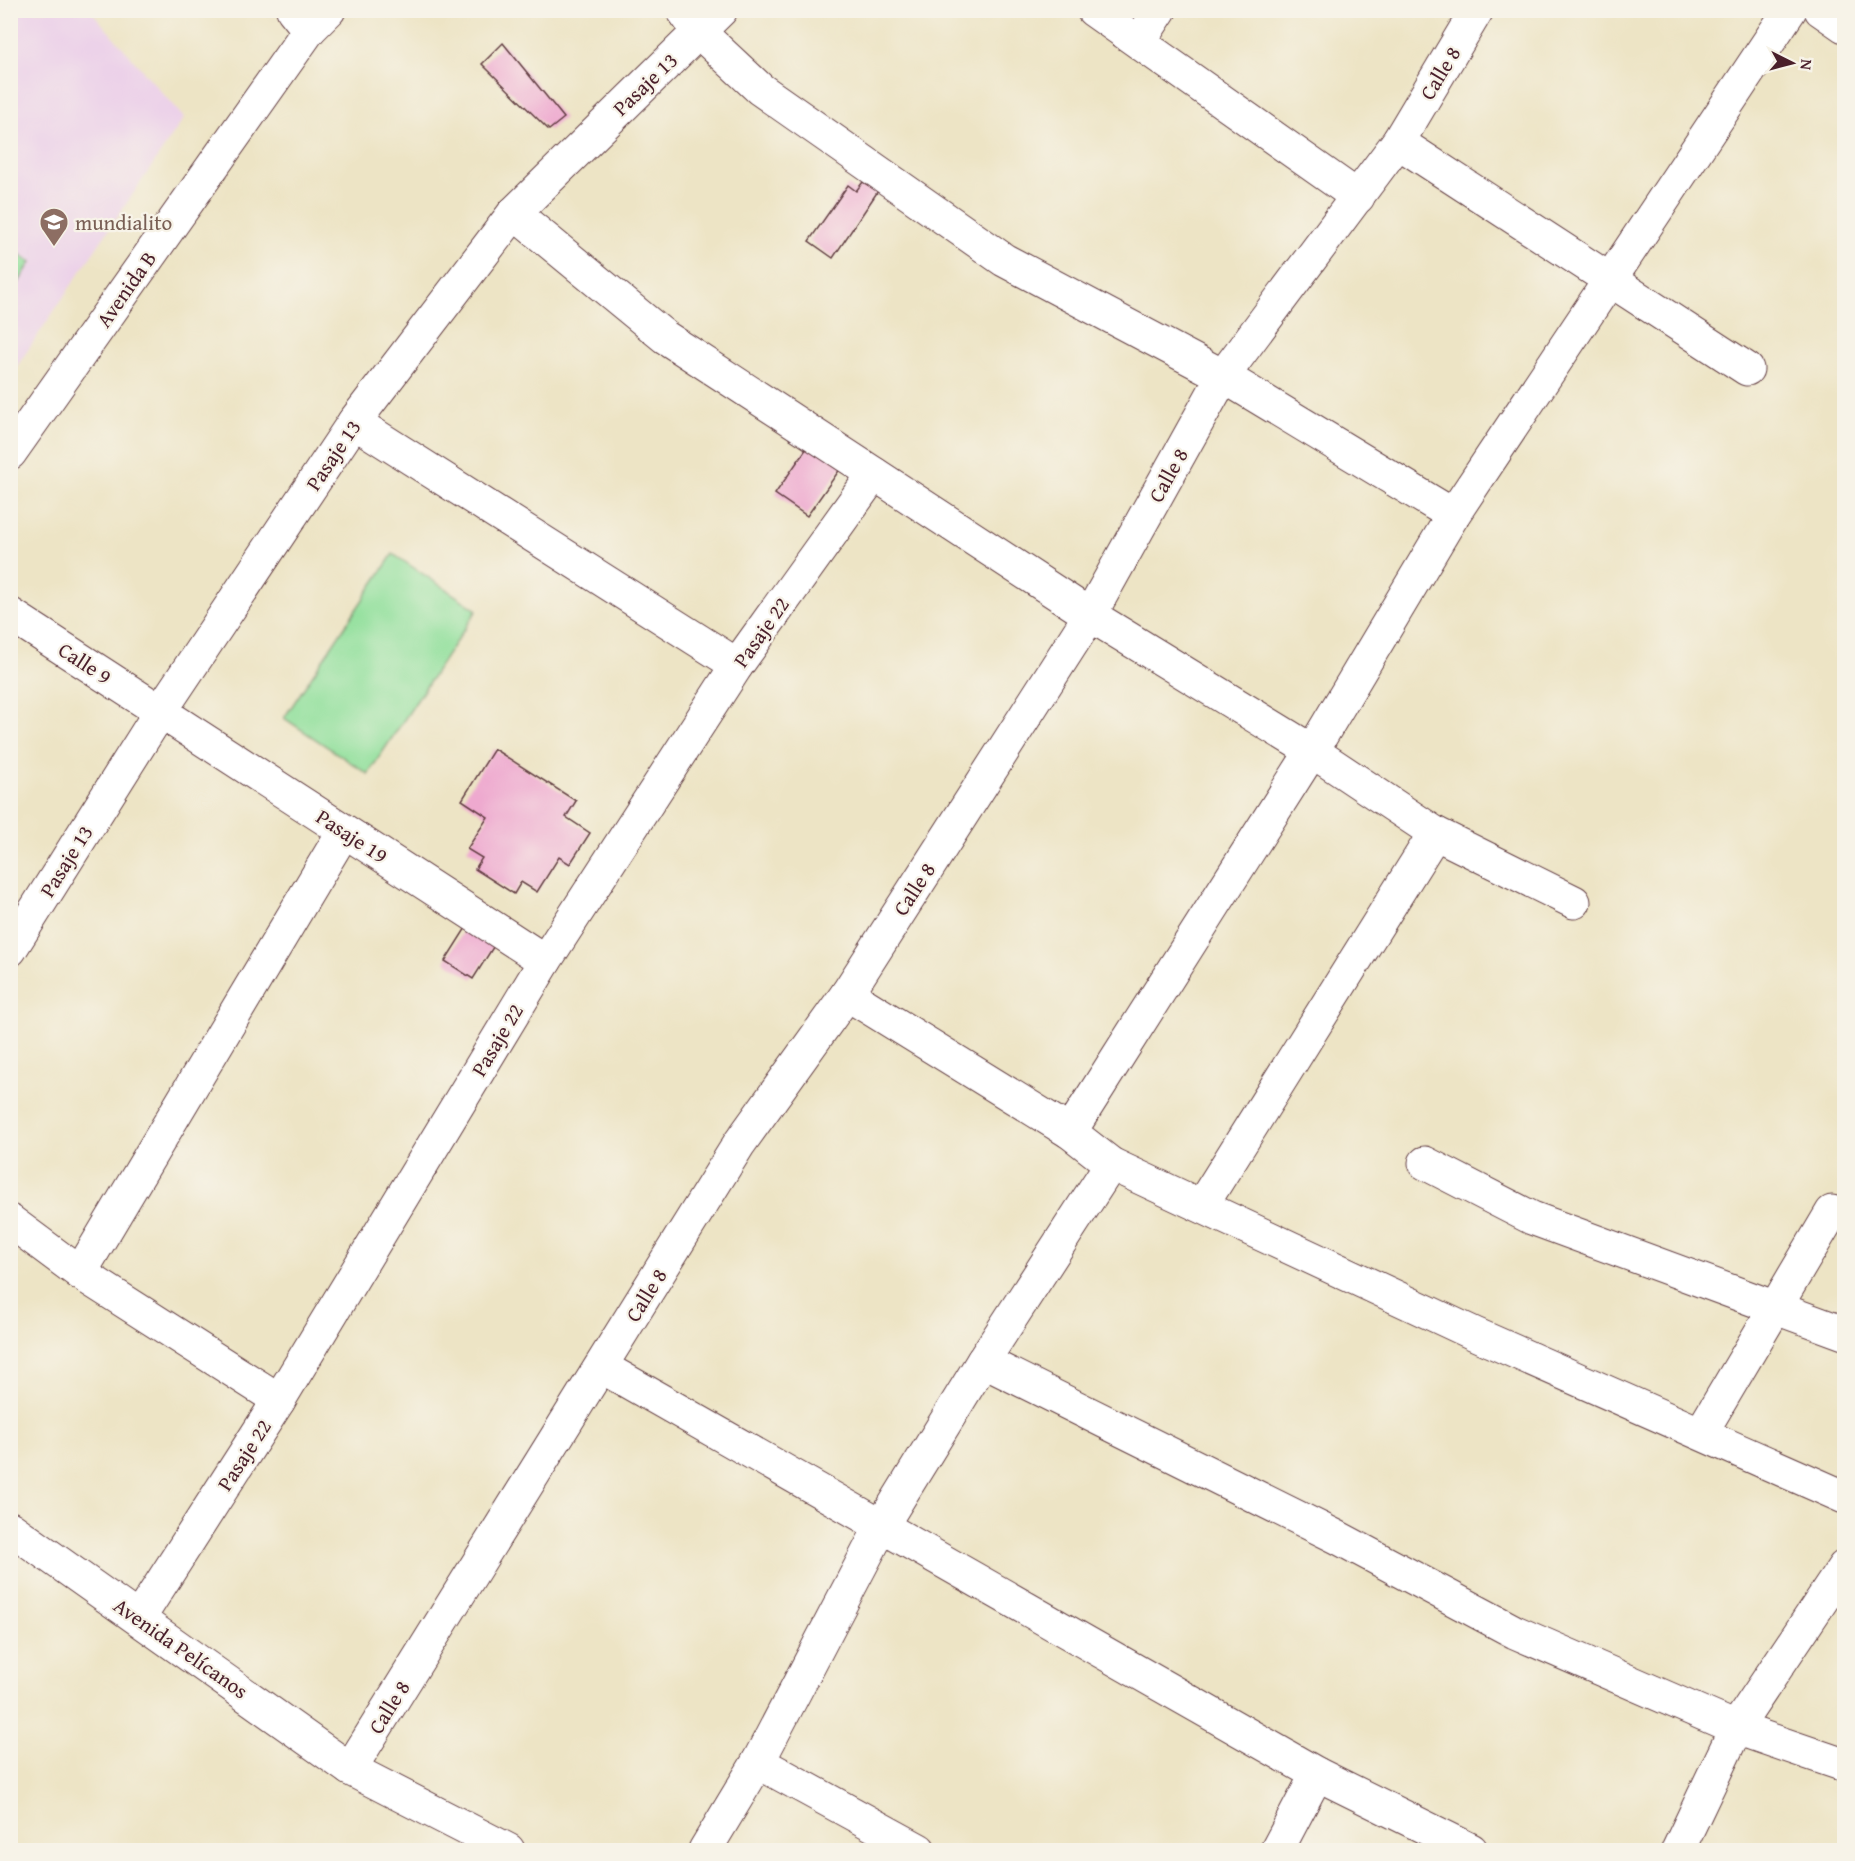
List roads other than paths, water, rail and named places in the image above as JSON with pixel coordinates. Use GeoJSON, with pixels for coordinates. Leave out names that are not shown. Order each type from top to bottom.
{"type":"FeatureCollection","features":[{"type":"Feature","properties":{"kind":"street"},"geometry":{"type":"LineString","coordinates":[[1093,10],[1358,197]]}},
{"type":"Feature","properties":{"kind":"street"},"geometry":{"type":"LineString","coordinates":[[1139,42],[1160,10]]}},
{"type":"Feature","properties":{"kind":"street","name":"Calle 8"},"geometry":{"type":"LineString","coordinates":[[350,1769],[739,1144],[847,994],[1090,615],[1223,376],[1398,142],[1478,10]]}},
{"type":"Feature","properties":{"kind":"street"},"geometry":{"type":"LineString","coordinates":[[1070,1132],[1312,751],[1453,515],[1613,279],[1790,10]]}},
{"type":"Feature","properties":{"kind":"street"},"geometry":{"type":"LineString","coordinates":[[1821,10],[1845,26]]}},
{"type":"Feature","properties":{"kind":"street","name":"Avenida B"},"geometry":{"type":"LineString","coordinates":[[10,453],[311,17]]}},
{"type":"Feature","properties":{"kind":"street"},"geometry":{"type":"LineString","coordinates":[[701,18],[760,89],[1004,260],[1223,376],[1453,515]]}},
{"type":"Feature","properties":{"kind":"street","name":"Pasaje 13"},"geometry":{"type":"LineString","coordinates":[[10,950],[160,712],[354,422],[514,213],[701,18]]}},
{"type":"Feature","properties":{"kind":"street"},"geometry":{"type":"LineString","coordinates":[[1398,142],[1613,279],[1747,369]]}},
{"type":"Feature","properties":{"kind":"street"},"geometry":{"type":"LineString","coordinates":[[514,213],[665,337],[1090,615],[1312,751],[1436,833],[1574,902]]}},
{"type":"Feature","properties":{"kind":"street"},"geometry":{"type":"LineString","coordinates":[[354,422],[737,665]]}},
{"type":"Feature","properties":{"kind":"street","name":"Pasaje 22"},"geometry":{"type":"LineString","coordinates":[[139,1618],[279,1400],[545,961],[737,665],[874,474]]}},
{"type":"Feature","properties":{"kind":"street","name":"Calle 9"},"geometry":{"type":"LineString","coordinates":[[10,614],[160,712]]}},
{"type":"Feature","properties":{"kind":"street","name":"Pasaje 19"},"geometry":{"type":"LineString","coordinates":[[160,712],[545,961]]}},
{"type":"Feature","properties":{"kind":"street"},"geometry":{"type":"LineString","coordinates":[[80,1273],[344,831]]}},
{"type":"Feature","properties":{"kind":"street"},"geometry":{"type":"LineString","coordinates":[[1202,1205],[1436,833]]}},
{"type":"Feature","properties":{"kind":"street"},"geometry":{"type":"LineString","coordinates":[[847,994],[1070,1132],[1111,1164],[1475,1334],[1845,1497]]}},
{"type":"Feature","properties":{"kind":"street"},"geometry":{"type":"LineString","coordinates":[[1425,1163],[1532,1218],[1845,1333]]}},
{"type":"Feature","properties":{"kind":"street"},"geometry":{"type":"LineString","coordinates":[[705,1851],[758,1762],[881,1527],[983,1361],[1111,1164]]}},
{"type":"Feature","properties":{"kind":"street"},"geometry":{"type":"LineString","coordinates":[[1701,1433],[1832,1212]]}},
{"type":"Feature","properties":{"kind":"street"},"geometry":{"type":"LineString","coordinates":[[10,1221],[80,1273],[279,1400]]}},
{"type":"Feature","properties":{"kind":"street"},"geometry":{"type":"LineString","coordinates":[[983,1361],[1337,1536],[1515,1632],[1736,1728],[1845,1765]]}},
{"type":"Feature","properties":{"kind":"street"},"geometry":{"type":"LineString","coordinates":[[602,1367],[1317,1774],[1471,1851]]}},
{"type":"Feature","properties":{"kind":"street","name":"Avenida Pelícanos"},"geometry":{"type":"LineString","coordinates":[[10,1528],[350,1769],[508,1851]]}},
{"type":"Feature","properties":{"kind":"street"},"geometry":{"type":"LineString","coordinates":[[1678,1851],[1736,1728],[1845,1567]]}},
{"type":"Feature","properties":{"kind":"street"},"geometry":{"type":"LineString","coordinates":[[758,1762],[919,1851]]}},
{"type":"Feature","properties":{"kind":"street"},"geometry":{"type":"LineString","coordinates":[[1277,1851],[1317,1774]]}},
{"type":"Feature","properties":{"kind":"place","name":"mundialito"},"geometry":{"type":"Point","coordinates":[54,248]}}]}
